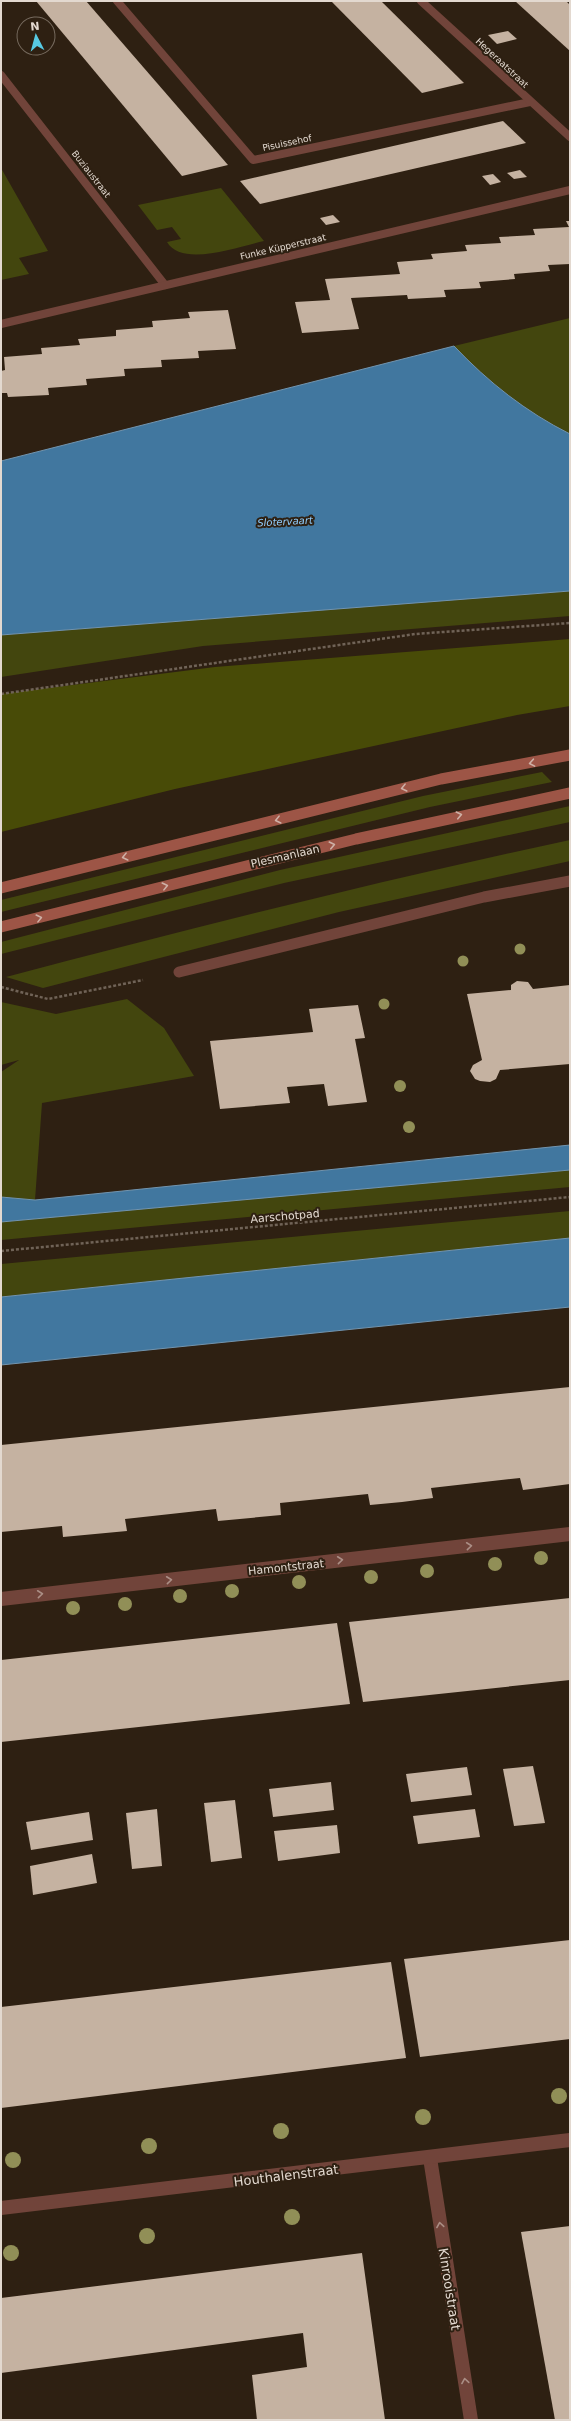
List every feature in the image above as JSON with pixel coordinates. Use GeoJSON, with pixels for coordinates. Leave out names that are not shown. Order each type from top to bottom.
{"type":"FeatureCollection","features":[{"type":"Feature","properties":{"kind":"main road"},"geometry":{"type":"LineString","coordinates":[[1,888],[441,779],[570,755]]}},
{"type":"Feature","properties":{"kind":"main road","name":"Plesmanlaan"},"geometry":{"type":"LineString","coordinates":[[1,927],[274,858],[488,808],[570,793]]}},
{"type":"Feature","properties":{"kind":"street","name":"Pisuissehof"},"geometry":{"type":"LineString","coordinates":[[117,1],[253,160],[530,102]]}},
{"type":"Feature","properties":{"kind":"street","name":"Hegeraatstraat"},"geometry":{"type":"LineString","coordinates":[[421,1],[570,137]]}},
{"type":"Feature","properties":{"kind":"street","name":"Buziaustraat"},"geometry":{"type":"LineString","coordinates":[[1,75],[165,285]]}},
{"type":"Feature","properties":{"kind":"street","name":"Funke Küpperstraat"},"geometry":{"type":"LineString","coordinates":[[1,324],[570,190]]}},
{"type":"Feature","properties":{"kind":"street"},"geometry":{"type":"LineString","coordinates":[[179,972],[484,897],[570,881]]}},
{"type":"Feature","properties":{"kind":"street","name":"Hamontstraat"},"geometry":{"type":"LineString","coordinates":[[1,1599],[570,1534]]}},
{"type":"Feature","properties":{"kind":"street","name":"Houthalenstraat"},"geometry":{"type":"LineString","coordinates":[[1,2208],[430,2158],[570,2140]]}},
{"type":"Feature","properties":{"kind":"street","name":"Kinrooistraat"},"geometry":{"type":"LineString","coordinates":[[430,2158],[471,2420]]}},
{"type":"Feature","properties":{"kind":"path"},"geometry":{"type":"LineString","coordinates":[[1,694],[415,634],[570,623]]}},
{"type":"Feature","properties":{"kind":"path"},"geometry":{"type":"LineString","coordinates":[[1,987],[48,999],[179,972]]}},
{"type":"Feature","properties":{"kind":"path","name":"Aarschotpad"},"geometry":{"type":"LineString","coordinates":[[1,1251],[570,1197]]}},
{"type":"Feature","properties":{"kind":"shaded area"},"geometry":{"type":"Polygon","coordinates":[[[1,168],[48,251],[19,258],[29,274],[1,280],[1,168]]]}},
{"type":"Feature","properties":{"kind":"shaded area"},"geometry":{"type":"Polygon","coordinates":[[[221,188],[264,241],[212,253],[185,254],[174,250],[167,242],[181,239],[172,227],[157,230],[138,205],[221,188]]]}},
{"type":"Feature","properties":{"kind":"shaded area"},"geometry":{"type":"Polygon","coordinates":[[[570,318],[570,434],[538,416],[508,395],[480,372],[454,346],[570,318]]]}},
{"type":"Feature","properties":{"kind":"shaded area"},"geometry":{"type":"Polygon","coordinates":[[[570,591],[570,616],[203,646],[1,677],[1,635],[570,591]]]}},
{"type":"Feature","properties":{"kind":"shaded area"},"geometry":{"type":"Polygon","coordinates":[[[570,639],[570,706],[517,715],[175,789],[1,832],[1,694],[215,667],[570,639]]]}},
{"type":"Feature","properties":{"kind":"shaded area"},"geometry":{"type":"Polygon","coordinates":[[[542,772],[552,782],[430,807],[1,912],[1,900],[423,796],[542,772]]]}},
{"type":"Feature","properties":{"kind":"shaded area"},"geometry":{"type":"Polygon","coordinates":[[[570,806],[570,822],[284,883],[1,954],[1,942],[280,870],[570,806]]]}},
{"type":"Feature","properties":{"kind":"shaded area"},"geometry":{"type":"Polygon","coordinates":[[[570,840],[570,861],[339,912],[43,988],[6,977],[287,905],[428,871],[570,840]]]}},
{"type":"Feature","properties":{"kind":"shaded area"},"geometry":{"type":"Polygon","coordinates":[[[127,999],[164,1028],[194,1076],[42,1103],[35,1200],[1,1197],[1,1072],[19,1060],[1,1065],[1,1002],[56,1014],[127,999]]]}},
{"type":"Feature","properties":{"kind":"shaded area"},"geometry":{"type":"Polygon","coordinates":[[[570,1170],[570,1187],[1,1240],[1,1222],[570,1170]]]}},
{"type":"Feature","properties":{"kind":"shaded area"},"geometry":{"type":"Polygon","coordinates":[[[570,1211],[570,1238],[1,1297],[1,1264],[570,1211]]]}},
{"type":"Feature","properties":{"kind":"water","name":"Slotervaart"},"geometry":{"type":"Polygon","coordinates":[[[454,346],[480,372],[508,395],[538,416],[570,434],[570,591],[1,635],[1,461],[454,346]]]}},
{"type":"Feature","properties":{"kind":"water"},"geometry":{"type":"Polygon","coordinates":[[[570,1145],[570,1170],[1,1222],[1,1197],[35,1200],[570,1145]]]}},
{"type":"Feature","properties":{"kind":"water"},"geometry":{"type":"Polygon","coordinates":[[[570,1238],[570,1307],[1,1365],[1,1297],[570,1238]]]}},
{"type":"Feature","properties":{"kind":"building"},"geometry":{"type":"Polygon","coordinates":[[[36,1],[86,1],[228,165],[182,176],[56,25],[56,16],[49,16],[36,1]]]}},
{"type":"Feature","properties":{"kind":"building"},"geometry":{"type":"Polygon","coordinates":[[[331,1],[381,1],[464,83],[422,93],[331,1]]]}},
{"type":"Feature","properties":{"kind":"building"},"geometry":{"type":"Polygon","coordinates":[[[515,1],[566,1],[570,5],[570,51],[515,1]]]}},
{"type":"Feature","properties":{"kind":"building"},"geometry":{"type":"Polygon","coordinates":[[[508,31],[517,39],[497,44],[488,35],[508,31]]]}},
{"type":"Feature","properties":{"kind":"building"},"geometry":{"type":"Polygon","coordinates":[[[503,121],[526,143],[260,204],[240,181],[503,121]]]}},
{"type":"Feature","properties":{"kind":"building"},"geometry":{"type":"Polygon","coordinates":[[[520,170],[527,177],[514,179],[507,173],[520,170]]]}},
{"type":"Feature","properties":{"kind":"building"},"geometry":{"type":"Polygon","coordinates":[[[493,174],[501,182],[490,185],[482,176],[493,174]]]}},
{"type":"Feature","properties":{"kind":"building"},"geometry":{"type":"Polygon","coordinates":[[[333,215],[340,222],[326,225],[320,218],[333,215]]]}},
{"type":"Feature","properties":{"kind":"building"},"geometry":{"type":"Polygon","coordinates":[[[566,221],[570,221],[570,264],[548,265],[550,271],[514,274],[515,279],[479,282],[481,288],[444,290],[446,297],[408,299],[407,295],[351,298],[359,329],[302,333],[295,302],[330,300],[325,279],[400,274],[397,262],[433,259],[431,254],[467,251],[465,245],[501,243],[499,237],[535,235],[533,229],[569,227],[566,221]]]}},
{"type":"Feature","properties":{"kind":"building"},"geometry":{"type":"Polygon","coordinates":[[[228,310],[236,349],[198,351],[199,358],[161,360],[162,367],[124,369],[125,376],[86,379],[87,385],[48,388],[49,395],[8,397],[7,393],[1,393],[1,371],[5,370],[4,357],[42,354],[41,348],[80,345],[78,339],[116,336],[116,330],[153,327],[152,321],[190,318],[188,312],[228,310]]]}},
{"type":"Feature","properties":{"kind":"building"},"geometry":{"type":"Polygon","coordinates":[[[517,981],[528,982],[533,989],[570,985],[570,1064],[500,1070],[496,1079],[490,1082],[480,1081],[475,1079],[470,1071],[473,1065],[482,1060],[467,994],[511,990],[511,985],[517,981]]]}},
{"type":"Feature","properties":{"kind":"building"},"geometry":{"type":"Polygon","coordinates":[[[358,1005],[365,1038],[355,1039],[367,1102],[328,1106],[324,1084],[287,1087],[290,1103],[220,1109],[210,1041],[313,1032],[309,1009],[358,1005]]]}},
{"type":"Feature","properties":{"kind":"building"},"geometry":{"type":"Polygon","coordinates":[[[570,1387],[570,1484],[523,1490],[520,1478],[431,1488],[433,1498],[402,1502],[370,1505],[368,1494],[280,1503],[281,1515],[218,1521],[216,1509],[125,1519],[127,1531],[63,1537],[62,1526],[1,1532],[1,1445],[570,1387]]]}},
{"type":"Feature","properties":{"kind":"building"},"geometry":{"type":"Polygon","coordinates":[[[570,1598],[570,1680],[363,1702],[349,1622],[570,1598]]]}},
{"type":"Feature","properties":{"kind":"building"},"geometry":{"type":"Polygon","coordinates":[[[337,1623],[350,1704],[1,1742],[1,1660],[337,1623]]]}},
{"type":"Feature","properties":{"kind":"building"},"geometry":{"type":"Polygon","coordinates":[[[533,1766],[545,1823],[514,1826],[503,1769],[533,1766]]]}},
{"type":"Feature","properties":{"kind":"building"},"geometry":{"type":"Polygon","coordinates":[[[467,1767],[472,1795],[411,1802],[406,1774],[467,1767]]]}},
{"type":"Feature","properties":{"kind":"building"},"geometry":{"type":"Polygon","coordinates":[[[331,1782],[334,1810],[273,1817],[269,1789],[331,1782]]]}},
{"type":"Feature","properties":{"kind":"building"},"geometry":{"type":"Polygon","coordinates":[[[235,1800],[242,1858],[211,1862],[204,1803],[235,1800]]]}},
{"type":"Feature","properties":{"kind":"building"},"geometry":{"type":"Polygon","coordinates":[[[157,1809],[162,1866],[132,1869],[126,1813],[157,1809]]]}},
{"type":"Feature","properties":{"kind":"building"},"geometry":{"type":"Polygon","coordinates":[[[475,1809],[480,1837],[418,1844],[413,1816],[475,1809]]]}},
{"type":"Feature","properties":{"kind":"building"},"geometry":{"type":"Polygon","coordinates":[[[89,1812],[93,1840],[31,1850],[26,1822],[89,1812]]]}},
{"type":"Feature","properties":{"kind":"building"},"geometry":{"type":"Polygon","coordinates":[[[337,1825],[340,1853],[278,1861],[274,1831],[337,1825]]]}},
{"type":"Feature","properties":{"kind":"building"},"geometry":{"type":"Polygon","coordinates":[[[92,1854],[97,1883],[33,1895],[30,1866],[92,1854]]]}},
{"type":"Feature","properties":{"kind":"building"},"geometry":{"type":"Polygon","coordinates":[[[570,1940],[570,2039],[420,2057],[404,1959],[570,1940]]]}},
{"type":"Feature","properties":{"kind":"building"},"geometry":{"type":"Polygon","coordinates":[[[391,1962],[406,2058],[1,2108],[1,2007],[391,1962]]]}},
{"type":"Feature","properties":{"kind":"building"},"geometry":{"type":"Polygon","coordinates":[[[570,2226],[570,2420],[555,2420],[521,2232],[570,2226]]]}},
{"type":"Feature","properties":{"kind":"building"},"geometry":{"type":"Polygon","coordinates":[[[362,2253],[385,2420],[257,2420],[252,2375],[307,2367],[303,2333],[1,2373],[1,2298],[362,2253]]]}}]}
